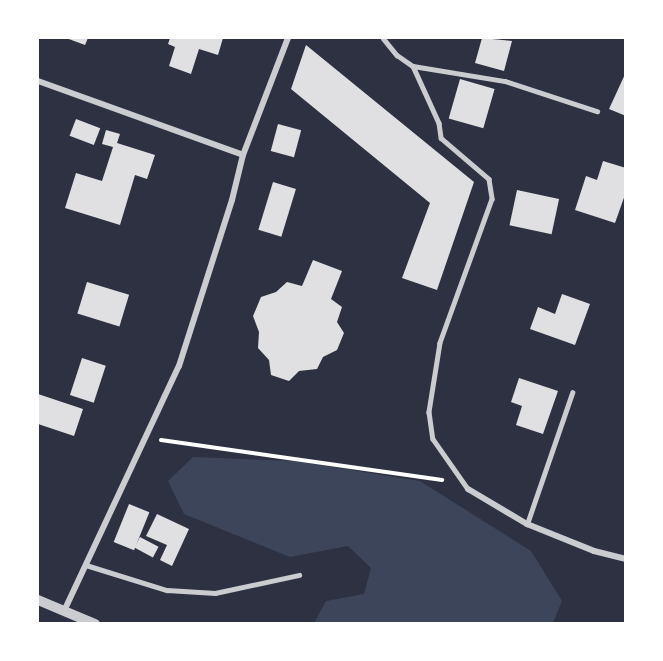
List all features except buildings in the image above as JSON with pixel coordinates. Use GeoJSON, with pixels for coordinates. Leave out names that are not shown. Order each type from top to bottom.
{"type":"FeatureCollection","features":[{"type":"Feature","properties":{"kind":"street"},"geometry":{"type":"LineString","coordinates":[[65,609],[179,366],[232,200],[243,155],[288,38]]}},
{"type":"Feature","properties":{"kind":"street"},"geometry":{"type":"LineString","coordinates":[[38,81],[243,155]]}},
{"type":"Feature","properties":{"kind":"street"},"geometry":{"type":"LineString","coordinates":[[468,489],[527,524],[594,551],[626,559]]}},
{"type":"Feature","properties":{"kind":"street"},"geometry":{"type":"LineString","coordinates":[[38,600],[65,609],[95,624]]}},
{"type":"Feature","properties":{"kind":"lane"},"geometry":{"type":"LineString","coordinates":[[383,38],[413,66],[439,123],[441,138],[489,178],[492,199],[440,344],[429,412],[433,439],[468,489]]}},
{"type":"Feature","properties":{"kind":"lane"},"geometry":{"type":"LineString","coordinates":[[413,66],[505,81],[597,111]]}},
{"type":"Feature","properties":{"kind":"lane"},"geometry":{"type":"LineString","coordinates":[[527,524],[572,393]]}},
{"type":"Feature","properties":{"kind":"lane"},"geometry":{"type":"LineString","coordinates":[[86,565],[166,590],[215,593],[299,575]]}},
{"type":"Feature","properties":{"kind":"path"},"geometry":{"type":"LineString","coordinates":[[146,437],[225,452],[437,478],[468,489]]}},
{"type":"Feature","properties":{"kind":"shaded area"},"geometry":{"type":"Polygon","coordinates":[[[193,457],[295,461],[420,481],[531,551],[562,601],[553,623],[314,623],[326,601],[364,594],[371,568],[348,546],[290,557],[184,514],[168,481],[193,457]]]}}]}
